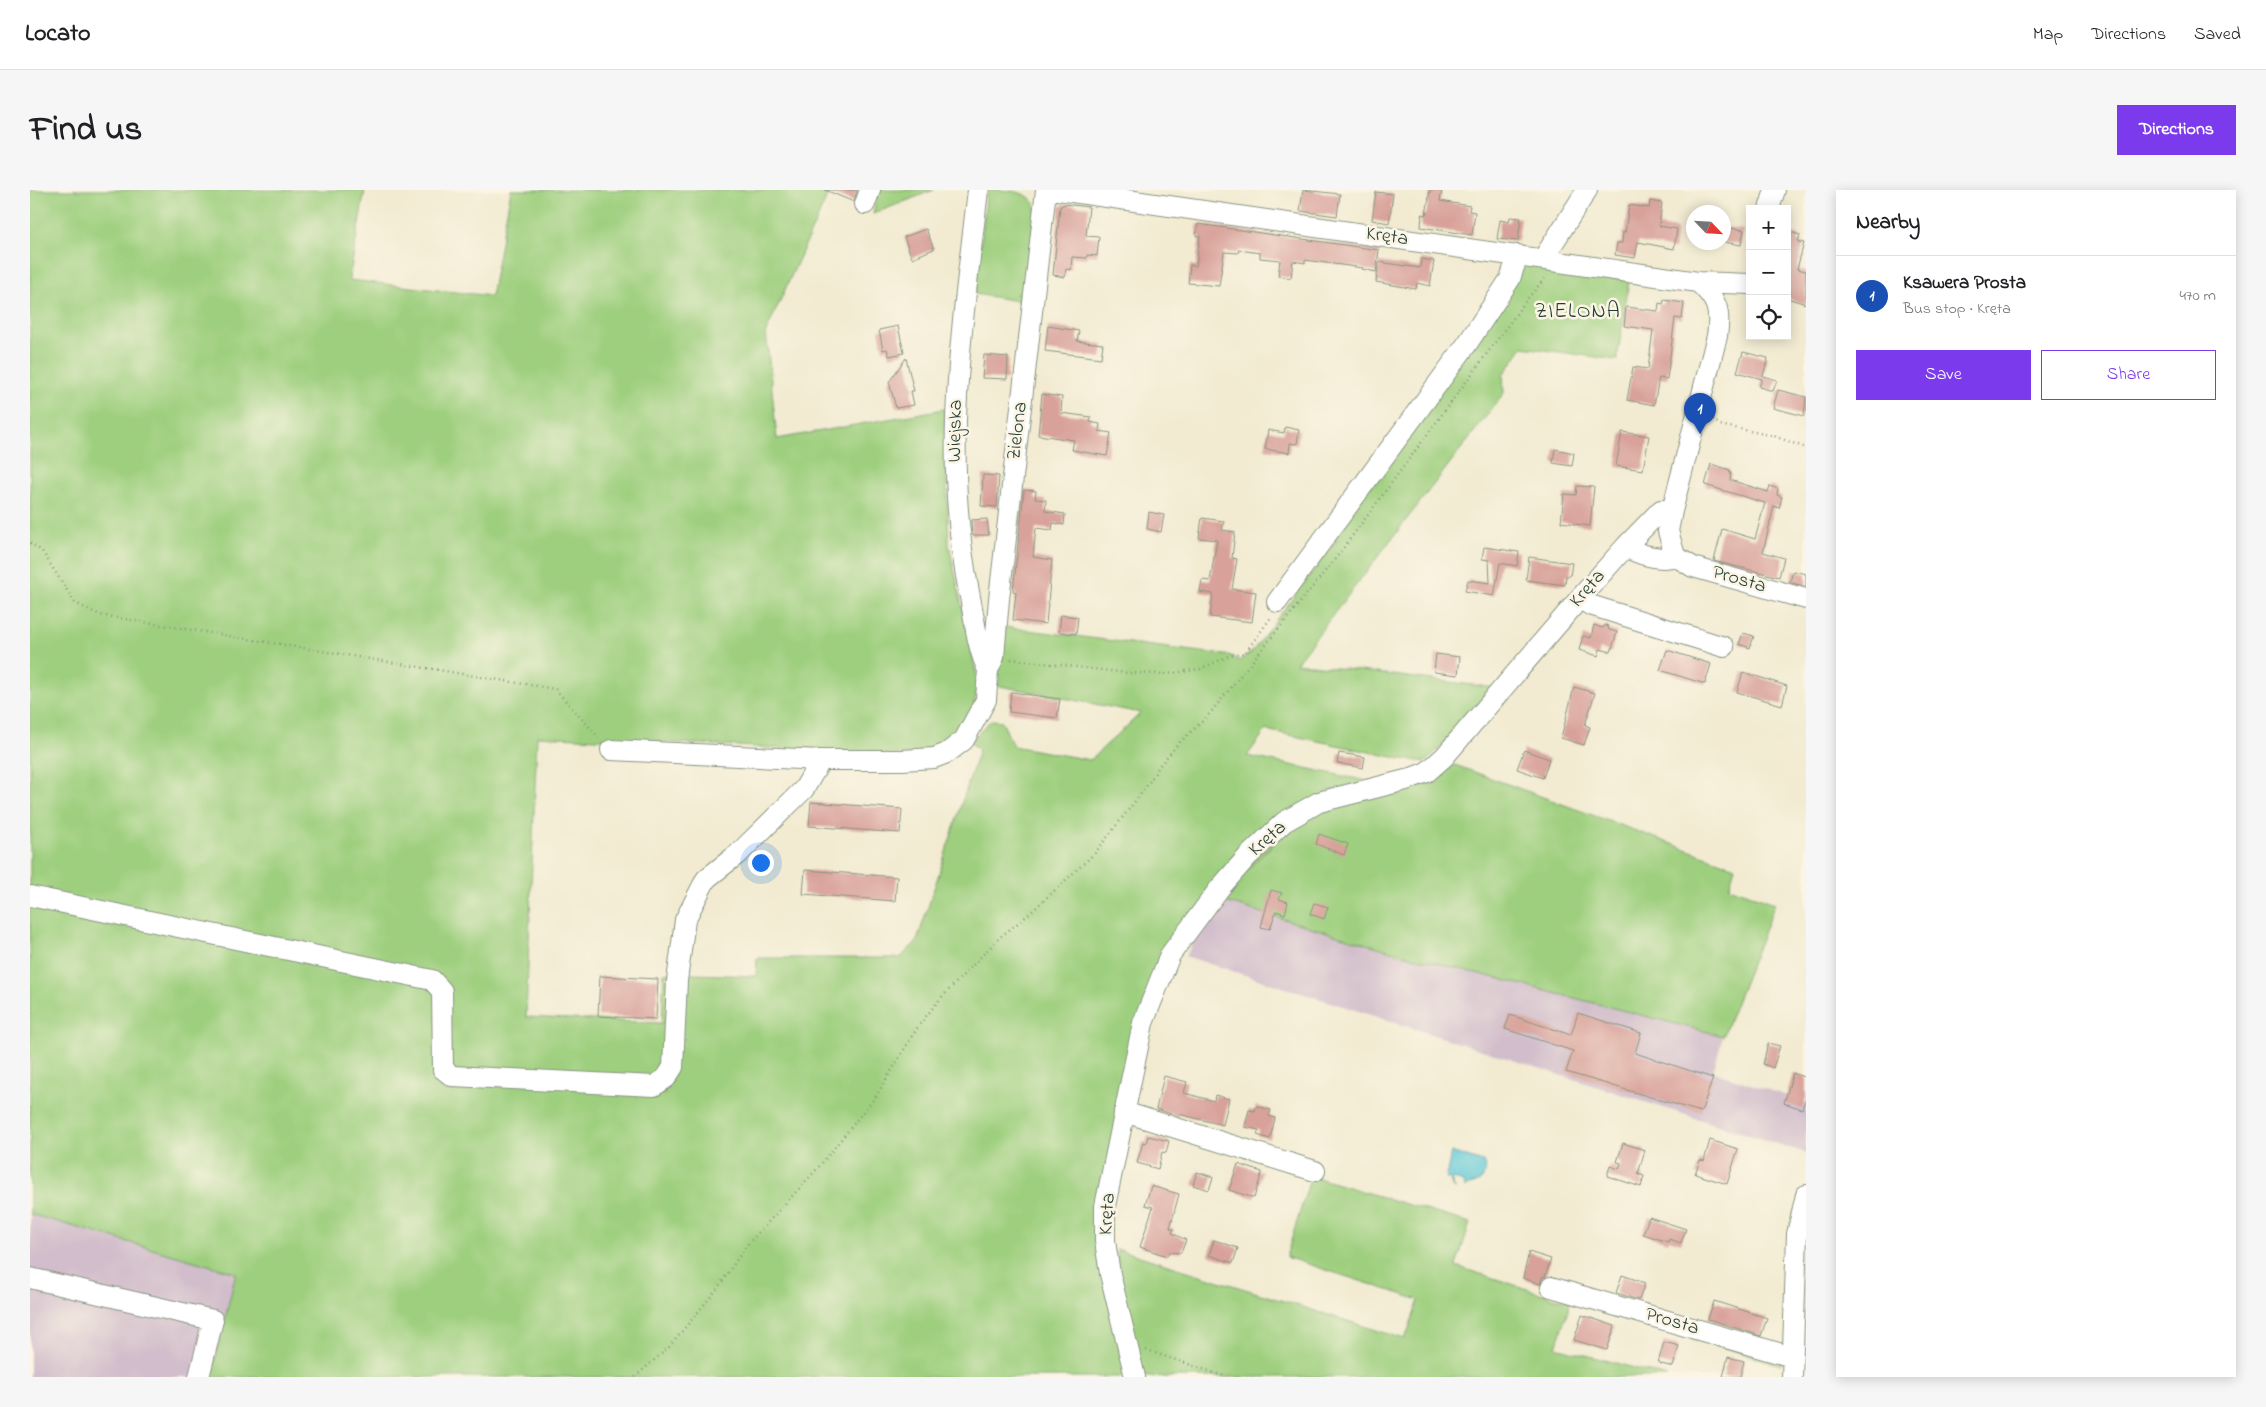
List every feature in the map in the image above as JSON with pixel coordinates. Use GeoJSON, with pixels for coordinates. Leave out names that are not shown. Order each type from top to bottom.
{"type":"FeatureCollection","features":[{"type":"Feature","properties":{"kind":"street","name":"Wiejska"},"geometry":{"type":"LineString","coordinates":[[978,190],[960,345],[954,445],[956,514],[962,561],[980,654],[991,664]]}},
{"type":"Feature","properties":{"kind":"street","name":"Zielona"},"geometry":{"type":"LineString","coordinates":[[611,750],[822,760],[902,760],[934,758],[947,753],[964,740],[986,700],[1046,190]]}},
{"type":"Feature","properties":{"kind":"street","name":"Kręta"},"geometry":{"type":"LineString","coordinates":[[1058,190],[1698,282],[1746,284]]}},
{"type":"Feature","properties":{"kind":"street"},"geometry":{"type":"LineString","coordinates":[[1543,259],[1587,190]]}},
{"type":"Feature","properties":{"kind":"street"},"geometry":{"type":"LineString","coordinates":[[1770,205],[1775,190]]}},
{"type":"Feature","properties":{"kind":"street"},"geometry":{"type":"LineString","coordinates":[[1277,602],[1472,337],[1510,280],[1518,255]]}},
{"type":"Feature","properties":{"kind":"street"},"geometry":{"type":"LineString","coordinates":[[1675,556],[1668,530],[1717,336],[1720,317],[1715,300],[1698,282]]}},
{"type":"Feature","properties":{"kind":"street","name":"Kręta"},"geometry":{"type":"LineString","coordinates":[[1135,1377],[1110,1274],[1105,1241],[1105,1206],[1143,1022],[1170,955],[1220,889],[1248,856],[1284,822],[1319,802],[1406,780],[1427,772],[1444,757],[1626,546],[1661,510],[1672,511]]}},
{"type":"Feature","properties":{"kind":"street","name":"Prosta"},"geometry":{"type":"LineString","coordinates":[[1626,546],[1630,550],[1666,560],[1675,556],[1693,567],[1806,599]]}},
{"type":"Feature","properties":{"kind":"street"},"geometry":{"type":"LineString","coordinates":[[970,596],[999,599]]}},
{"type":"Feature","properties":{"kind":"street"},"geometry":{"type":"LineString","coordinates":[[1580,598],[1590,604],[1724,647]]}},
{"type":"Feature","properties":{"kind":"street"},"geometry":{"type":"LineString","coordinates":[[30,896],[432,980],[442,991],[443,1069],[452,1076],[654,1086],[666,1078],[673,1067],[677,981],[686,920],[706,880],[739,853],[804,789],[822,760]]}},
{"type":"Feature","properties":{"kind":"street"},"geometry":{"type":"LineString","coordinates":[[1124,1112],[1315,1171]]}},
{"type":"Feature","properties":{"kind":"street"},"geometry":{"type":"LineString","coordinates":[[1792,1377],[1797,1234],[1806,1195]]}},
{"type":"Feature","properties":{"kind":"street"},"geometry":{"type":"LineString","coordinates":[[30,1278],[213,1320],[199,1377]]}},
{"type":"Feature","properties":{"kind":"street","name":"Prosta"},"geometry":{"type":"LineString","coordinates":[[1551,1287],[1792,1357]]}},
{"type":"Feature","properties":{"kind":"path"},"geometry":{"type":"LineString","coordinates":[[1697,414],[1710,417],[1720,424],[1774,436],[1806,448]]}},
{"type":"Feature","properties":{"kind":"path"},"geometry":{"type":"LineString","coordinates":[[30,542],[42,551],[76,603],[100,615],[555,689],[611,750]]}},
{"type":"Feature","properties":{"kind":"path"},"geometry":{"type":"LineString","coordinates":[[991,664],[1167,674],[1200,669],[1231,656],[1246,653],[1271,618],[1277,602]]}},
{"type":"Feature","properties":{"kind":"path"},"geometry":{"type":"LineString","coordinates":[[635,1377],[669,1347],[717,1289],[747,1245],[818,1168],[876,1096],[919,1025],[940,999],[999,938],[1028,915]]}},
{"type":"Feature","properties":{"kind":"path"},"geometry":{"type":"LineString","coordinates":[[1127,1348],[1146,1350],[1227,1377]]}},
{"type":"Feature","properties":{"kind":"shaded area"},"geometry":{"type":"Polygon","coordinates":[[[1219,900],[1398,953],[1723,1036],[1713,1072],[1806,1102],[1806,1153],[1185,956],[1219,900]]]}},
{"type":"Feature","properties":{"kind":"shaded area"},"geometry":{"type":"Polygon","coordinates":[[[30,1214],[236,1273],[211,1377],[30,1377],[30,1214]]]}},
{"type":"Feature","properties":{"kind":"green space"},"geometry":{"type":"Polygon","coordinates":[[[30,190],[365,190],[349,280],[491,296],[511,190],[830,190],[766,332],[777,439],[944,409],[949,545],[978,682],[972,711],[959,730],[951,737],[914,755],[537,736],[526,1017],[662,1023],[664,973],[756,976],[757,958],[900,958],[917,941],[979,750],[970,742],[991,720],[1002,721],[1013,746],[1090,760],[1141,713],[995,685],[1004,627],[1232,656],[1238,661],[1251,653],[1336,541],[1329,537],[1524,262],[1629,281],[1617,360],[1523,347],[1503,375],[1504,393],[1296,663],[1497,688],[1426,762],[1402,759],[1266,730],[1247,756],[1372,782],[1328,791],[1165,950],[1097,1211],[1129,1377],[211,1377],[236,1273],[30,1214],[30,190]]]}},
{"type":"Feature","properties":{"kind":"green space"},"geometry":{"type":"Polygon","coordinates":[[[878,190],[934,190],[873,214],[878,190]]]}},
{"type":"Feature","properties":{"kind":"green space"},"geometry":{"type":"Polygon","coordinates":[[[987,190],[1010,191],[1023,194],[1033,201],[1036,207],[1030,303],[975,294],[987,190]]]}},
{"type":"Feature","properties":{"kind":"green space"},"geometry":{"type":"Polygon","coordinates":[[[1455,765],[1735,867],[1729,887],[1775,903],[1723,1036],[1398,953],[1219,900],[1250,864],[1305,815],[1425,782],[1455,765]]]}},
{"type":"Feature","properties":{"kind":"green space"},"geometry":{"type":"Polygon","coordinates":[[[1311,1176],[1470,1223],[1456,1266],[1549,1296],[1782,1348],[1781,1365],[1571,1301],[1556,1347],[1668,1377],[1142,1377],[1119,1286],[1117,1249],[1405,1339],[1419,1300],[1286,1257],[1311,1176]]]}},
{"type":"Feature","properties":{"kind":"water"},"geometry":{"type":"Polygon","coordinates":[[[1451,1152],[1483,1162],[1485,1171],[1483,1178],[1465,1188],[1464,1182],[1453,1179],[1452,1185],[1456,1189],[1452,1187],[1450,1179],[1446,1178],[1451,1152]]]}},
{"type":"Feature","properties":{"kind":"building"},"geometry":{"type":"Polygon","coordinates":[[[825,190],[857,190],[854,202],[825,190]]]}},
{"type":"Feature","properties":{"kind":"building"},"geometry":{"type":"Polygon","coordinates":[[[1303,190],[1340,194],[1337,216],[1300,211],[1303,190]]]}},
{"type":"Feature","properties":{"kind":"building"},"geometry":{"type":"Polygon","coordinates":[[[1430,190],[1442,190],[1440,201],[1470,206],[1469,211],[1475,212],[1472,235],[1421,227],[1422,214],[1426,215],[1430,190]]]}},
{"type":"Feature","properties":{"kind":"building"},"geometry":{"type":"Polygon","coordinates":[[[1376,192],[1393,194],[1389,223],[1372,220],[1376,192]]]}},
{"type":"Feature","properties":{"kind":"building"},"geometry":{"type":"Polygon","coordinates":[[[1650,201],[1662,203],[1659,226],[1677,229],[1674,249],[1638,242],[1635,258],[1615,255],[1617,243],[1622,243],[1623,232],[1625,233],[1629,205],[1649,208],[1650,201]]]}},
{"type":"Feature","properties":{"kind":"building"},"geometry":{"type":"Polygon","coordinates":[[[1064,204],[1089,207],[1086,236],[1099,237],[1097,256],[1087,255],[1087,258],[1072,257],[1071,270],[1066,269],[1065,277],[1053,275],[1060,207],[1064,204]]]}},
{"type":"Feature","properties":{"kind":"building"},"geometry":{"type":"Polygon","coordinates":[[[1510,217],[1521,218],[1518,241],[1497,239],[1500,220],[1509,222],[1510,217]]]}},
{"type":"Feature","properties":{"kind":"building"},"geometry":{"type":"Polygon","coordinates":[[[1198,224],[1379,250],[1376,272],[1363,268],[1305,260],[1305,263],[1293,261],[1291,278],[1278,276],[1280,260],[1260,258],[1260,253],[1239,250],[1238,253],[1224,252],[1219,286],[1188,283],[1190,265],[1196,266],[1200,236],[1196,236],[1198,224]]]}},
{"type":"Feature","properties":{"kind":"building"},"geometry":{"type":"Polygon","coordinates":[[[1731,228],[1744,230],[1741,245],[1731,243],[1731,228]]]}},
{"type":"Feature","properties":{"kind":"building"},"geometry":{"type":"Polygon","coordinates":[[[926,229],[934,249],[912,258],[904,237],[926,229]]]}},
{"type":"Feature","properties":{"kind":"building"},"geometry":{"type":"Polygon","coordinates":[[[1791,232],[1800,235],[1798,242],[1804,243],[1797,269],[1806,271],[1806,304],[1791,299],[1791,232]]]}},
{"type":"Feature","properties":{"kind":"building"},"geometry":{"type":"Polygon","coordinates":[[[1421,259],[1434,261],[1430,286],[1417,283],[1416,289],[1376,282],[1379,262],[1420,268],[1421,259]]]}},
{"type":"Feature","properties":{"kind":"building"},"geometry":{"type":"Polygon","coordinates":[[[1664,300],[1684,303],[1682,319],[1675,318],[1667,379],[1659,378],[1654,405],[1627,400],[1633,367],[1648,369],[1653,330],[1624,326],[1626,307],[1658,311],[1659,303],[1663,304],[1664,300]]]}},
{"type":"Feature","properties":{"kind":"building"},"geometry":{"type":"Polygon","coordinates":[[[898,326],[904,353],[889,356],[887,349],[883,350],[879,330],[898,326]]]}},
{"type":"Feature","properties":{"kind":"building"},"geometry":{"type":"Polygon","coordinates":[[[1048,326],[1079,331],[1077,341],[1103,344],[1101,358],[1045,351],[1048,326]]]}},
{"type":"Feature","properties":{"kind":"building"},"geometry":{"type":"Polygon","coordinates":[[[1743,352],[1768,358],[1763,376],[1777,380],[1773,391],[1759,387],[1762,379],[1737,372],[1743,352]]]}},
{"type":"Feature","properties":{"kind":"building"},"geometry":{"type":"Polygon","coordinates":[[[984,355],[1008,357],[1007,379],[982,378],[984,355]]]}},
{"type":"Feature","properties":{"kind":"building"},"geometry":{"type":"Polygon","coordinates":[[[906,358],[914,391],[911,391],[914,405],[896,408],[889,382],[906,358]]]}},
{"type":"Feature","properties":{"kind":"building"},"geometry":{"type":"Polygon","coordinates":[[[1778,390],[1806,397],[1804,416],[1773,408],[1778,390]]]}},
{"type":"Feature","properties":{"kind":"building"},"geometry":{"type":"Polygon","coordinates":[[[1042,394],[1062,397],[1061,413],[1091,417],[1090,422],[1100,424],[1099,431],[1111,433],[1107,456],[1072,450],[1074,440],[1038,435],[1042,394]]]}},
{"type":"Feature","properties":{"kind":"building"},"geometry":{"type":"Polygon","coordinates":[[[1285,427],[1299,430],[1297,444],[1290,443],[1289,453],[1265,449],[1268,430],[1284,433],[1285,427]]]}},
{"type":"Feature","properties":{"kind":"building"},"geometry":{"type":"Polygon","coordinates":[[[1622,432],[1649,436],[1643,470],[1616,466],[1622,432]]]}},
{"type":"Feature","properties":{"kind":"building"},"geometry":{"type":"Polygon","coordinates":[[[1555,449],[1574,453],[1572,466],[1553,463],[1555,449]]]}},
{"type":"Feature","properties":{"kind":"building"},"geometry":{"type":"Polygon","coordinates":[[[1711,464],[1730,470],[1730,480],[1768,492],[1770,486],[1778,489],[1777,495],[1782,497],[1779,508],[1774,506],[1763,552],[1784,558],[1779,577],[1714,561],[1722,529],[1755,539],[1765,503],[1705,485],[1711,464]]]}},
{"type":"Feature","properties":{"kind":"building"},"geometry":{"type":"Polygon","coordinates":[[[983,475],[999,476],[997,507],[981,506],[983,475]]]}},
{"type":"Feature","properties":{"kind":"building"},"geometry":{"type":"Polygon","coordinates":[[[1577,486],[1594,487],[1590,526],[1561,522],[1564,494],[1576,495],[1577,486]]]}},
{"type":"Feature","properties":{"kind":"building"},"geometry":{"type":"Polygon","coordinates":[[[1024,490],[1036,491],[1035,499],[1046,500],[1045,511],[1065,514],[1064,525],[1053,523],[1052,530],[1036,528],[1033,557],[1052,560],[1046,624],[1013,620],[1016,592],[1013,591],[1024,490]]]}},
{"type":"Feature","properties":{"kind":"building"},"geometry":{"type":"Polygon","coordinates":[[[1149,512],[1164,515],[1161,532],[1147,529],[1149,512]]]}},
{"type":"Feature","properties":{"kind":"building"},"geometry":{"type":"Polygon","coordinates":[[[1202,518],[1224,521],[1222,530],[1235,532],[1232,558],[1237,559],[1232,589],[1256,592],[1252,622],[1210,617],[1213,594],[1200,592],[1202,580],[1210,581],[1217,540],[1199,538],[1202,518]]]}},
{"type":"Feature","properties":{"kind":"building"},"geometry":{"type":"Polygon","coordinates":[[[987,519],[989,535],[972,535],[971,520],[987,519]]]}},
{"type":"Feature","properties":{"kind":"building"},"geometry":{"type":"Polygon","coordinates":[[[1484,547],[1519,552],[1517,566],[1500,563],[1494,596],[1465,591],[1468,580],[1490,583],[1489,560],[1482,559],[1484,547]]]}},
{"type":"Feature","properties":{"kind":"building"},"geometry":{"type":"Polygon","coordinates":[[[1529,557],[1572,563],[1570,576],[1566,576],[1565,585],[1526,580],[1529,557]]]}},
{"type":"Feature","properties":{"kind":"building"},"geometry":{"type":"Polygon","coordinates":[[[1793,571],[1806,574],[1806,587],[1790,582],[1793,571]]]}},
{"type":"Feature","properties":{"kind":"building"},"geometry":{"type":"Polygon","coordinates":[[[1061,615],[1078,617],[1076,634],[1059,632],[1061,615]]]}},
{"type":"Feature","properties":{"kind":"building"},"geometry":{"type":"Polygon","coordinates":[[[1594,625],[1602,628],[1607,625],[1609,630],[1617,632],[1611,652],[1600,649],[1598,656],[1579,650],[1583,636],[1591,638],[1594,625]]]}},
{"type":"Feature","properties":{"kind":"building"},"geometry":{"type":"Polygon","coordinates":[[[1743,633],[1754,636],[1750,648],[1739,644],[1743,633]]]}},
{"type":"Feature","properties":{"kind":"building"},"geometry":{"type":"Polygon","coordinates":[[[1667,650],[1711,664],[1705,684],[1660,670],[1667,650]]]}},
{"type":"Feature","properties":{"kind":"building"},"geometry":{"type":"Polygon","coordinates":[[[1436,654],[1460,657],[1458,675],[1434,672],[1436,654]]]}},
{"type":"Feature","properties":{"kind":"building"},"geometry":{"type":"Polygon","coordinates":[[[1743,672],[1787,686],[1782,705],[1737,692],[1743,672]]]}},
{"type":"Feature","properties":{"kind":"building"},"geometry":{"type":"Polygon","coordinates":[[[1574,687],[1595,693],[1585,725],[1590,727],[1584,745],[1561,738],[1574,687]]]}},
{"type":"Feature","properties":{"kind":"building"},"geometry":{"type":"Polygon","coordinates":[[[1011,692],[1060,699],[1057,718],[1009,712],[1011,692]]]}},
{"type":"Feature","properties":{"kind":"building"},"geometry":{"type":"Polygon","coordinates":[[[1524,750],[1549,759],[1543,778],[1517,769],[1524,750]]]}},
{"type":"Feature","properties":{"kind":"building"},"geometry":{"type":"Polygon","coordinates":[[[1339,753],[1365,757],[1363,768],[1337,763],[1339,753]]]}},
{"type":"Feature","properties":{"kind":"building"},"geometry":{"type":"Polygon","coordinates":[[[811,802],[902,809],[900,833],[809,826],[811,802]]]}},
{"type":"Feature","properties":{"kind":"building"},"geometry":{"type":"Polygon","coordinates":[[[1319,834],[1348,844],[1344,855],[1316,844],[1319,834]]]}},
{"type":"Feature","properties":{"kind":"building"},"geometry":{"type":"Polygon","coordinates":[[[805,870],[897,877],[895,901],[803,894],[805,870]]]}},
{"type":"Feature","properties":{"kind":"building"},"geometry":{"type":"Polygon","coordinates":[[[1271,890],[1282,893],[1279,899],[1288,902],[1285,914],[1276,911],[1270,929],[1261,927],[1271,890]]]}},
{"type":"Feature","properties":{"kind":"building"},"geometry":{"type":"Polygon","coordinates":[[[1314,903],[1328,907],[1324,919],[1310,914],[1314,903]]]}},
{"type":"Feature","properties":{"kind":"building"},"geometry":{"type":"Polygon","coordinates":[[[600,976],[658,979],[656,1019],[598,1016],[600,976]]]}},
{"type":"Feature","properties":{"kind":"building"},"geometry":{"type":"Polygon","coordinates":[[[1578,1013],[1641,1033],[1635,1053],[1713,1078],[1701,1112],[1566,1072],[1573,1051],[1505,1029],[1510,1015],[1571,1035],[1578,1013]]]}},
{"type":"Feature","properties":{"kind":"building"},"geometry":{"type":"Polygon","coordinates":[[[1768,1043],[1780,1046],[1773,1068],[1763,1064],[1768,1043]]]}},
{"type":"Feature","properties":{"kind":"building"},"geometry":{"type":"Polygon","coordinates":[[[1793,1073],[1806,1078],[1806,1098],[1802,1109],[1784,1103],[1793,1073]]]}},
{"type":"Feature","properties":{"kind":"building"},"geometry":{"type":"Polygon","coordinates":[[[1164,1076],[1187,1082],[1184,1093],[1214,1101],[1215,1095],[1229,1099],[1223,1125],[1179,1114],[1178,1116],[1156,1109],[1164,1076]]]}},
{"type":"Feature","properties":{"kind":"building"},"geometry":{"type":"Polygon","coordinates":[[[1256,1106],[1271,1110],[1269,1116],[1275,1118],[1270,1139],[1257,1135],[1259,1130],[1245,1127],[1249,1110],[1255,1111],[1256,1106]]]}},
{"type":"Feature","properties":{"kind":"building"},"geometry":{"type":"Polygon","coordinates":[[[1148,1136],[1169,1141],[1166,1153],[1162,1152],[1158,1169],[1137,1163],[1143,1142],[1146,1143],[1148,1136]]]}},
{"type":"Feature","properties":{"kind":"building"},"geometry":{"type":"Polygon","coordinates":[[[1710,1140],[1738,1149],[1727,1184],[1695,1174],[1700,1160],[1704,1161],[1710,1140]]]}},
{"type":"Feature","properties":{"kind":"building"},"geometry":{"type":"Polygon","coordinates":[[[1623,1143],[1645,1150],[1638,1174],[1644,1176],[1641,1187],[1607,1176],[1610,1166],[1619,1169],[1621,1163],[1617,1162],[1623,1143]]]}},
{"type":"Feature","properties":{"kind":"building"},"geometry":{"type":"Polygon","coordinates":[[[1238,1164],[1262,1172],[1254,1198],[1229,1190],[1238,1164]]]}},
{"type":"Feature","properties":{"kind":"building"},"geometry":{"type":"Polygon","coordinates":[[[1197,1172],[1213,1177],[1209,1190],[1193,1185],[1197,1172]]]}},
{"type":"Feature","properties":{"kind":"building"},"geometry":{"type":"Polygon","coordinates":[[[1151,1186],[1179,1194],[1170,1228],[1174,1229],[1172,1233],[1186,1240],[1181,1253],[1169,1252],[1167,1256],[1140,1247],[1153,1207],[1145,1205],[1151,1186]]]}},
{"type":"Feature","properties":{"kind":"building"},"geometry":{"type":"Polygon","coordinates":[[[1649,1217],[1686,1229],[1681,1243],[1669,1239],[1668,1242],[1643,1234],[1649,1217]]]}},
{"type":"Feature","properties":{"kind":"building"},"geometry":{"type":"Polygon","coordinates":[[[1214,1240],[1238,1248],[1233,1263],[1209,1255],[1214,1240]]]}},
{"type":"Feature","properties":{"kind":"building"},"geometry":{"type":"Polygon","coordinates":[[[1529,1252],[1551,1259],[1545,1277],[1543,1276],[1540,1284],[1523,1278],[1529,1252]]]}},
{"type":"Feature","properties":{"kind":"building"},"geometry":{"type":"Polygon","coordinates":[[[1622,1275],[1645,1283],[1639,1300],[1616,1293],[1622,1275]]]}},
{"type":"Feature","properties":{"kind":"building"},"geometry":{"type":"Polygon","coordinates":[[[1714,1301],[1767,1318],[1761,1336],[1708,1319],[1714,1301]]]}},
{"type":"Feature","properties":{"kind":"building"},"geometry":{"type":"Polygon","coordinates":[[[1582,1315],[1615,1326],[1607,1350],[1574,1340],[1582,1315]]]}},
{"type":"Feature","properties":{"kind":"building"},"geometry":{"type":"Polygon","coordinates":[[[1664,1342],[1679,1346],[1673,1367],[1658,1363],[1664,1342]]]}},
{"type":"Feature","properties":{"kind":"building"},"geometry":{"type":"Polygon","coordinates":[[[1728,1357],[1744,1361],[1740,1377],[1723,1377],[1728,1357]]]}},
{"type":"Feature","properties":{"kind":"place","name":"Ksawera Prosta"},"geometry":{"type":"Point","coordinates":[1700,434]}},
{"type":"Feature","properties":{"kind":"district","name":"ZIELONA"},"geometry":{"type":"Point","coordinates":[1578,312]}}]}
